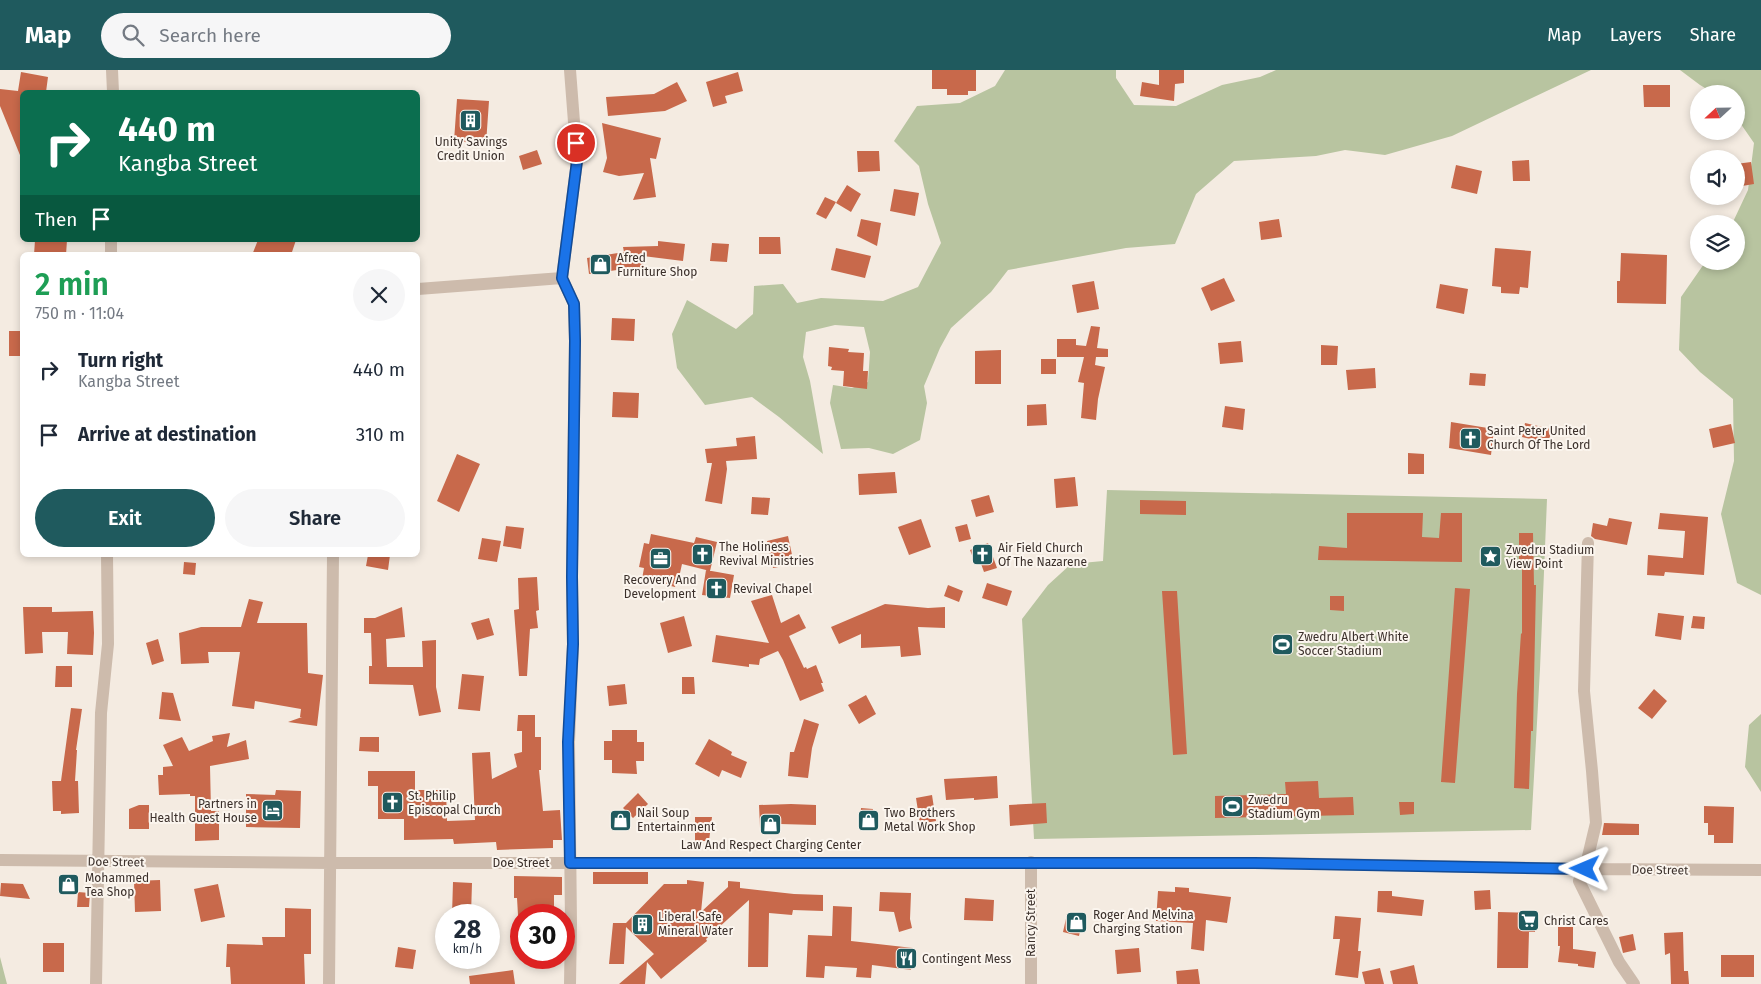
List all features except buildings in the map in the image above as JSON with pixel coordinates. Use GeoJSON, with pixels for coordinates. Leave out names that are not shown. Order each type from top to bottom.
{"type":"FeatureCollection","features":[{"type":"Feature","properties":{"kind":"street"},"geometry":{"type":"LineString","coordinates":[[112,70],[113,90]]}},
{"type":"Feature","properties":{"kind":"street"},"geometry":{"type":"LineString","coordinates":[[570,70],[577,161],[562,278],[574,304],[575,341],[573,644],[568,742],[570,984]]}},
{"type":"Feature","properties":{"kind":"street"},"geometry":{"type":"LineString","coordinates":[[420,289],[562,278]]}},
{"type":"Feature","properties":{"kind":"street"},"geometry":{"type":"LineString","coordinates":[[1588,543],[1584,691],[1596,824],[1585,869],[1579,881],[1619,962],[1634,984]]}},
{"type":"Feature","properties":{"kind":"street"},"geometry":{"type":"LineString","coordinates":[[96,984],[101,713],[108,644],[107,557]]}},
{"type":"Feature","properties":{"kind":"street"},"geometry":{"type":"LineString","coordinates":[[329,984],[333,557]]}},
{"type":"Feature","properties":{"kind":"street","name":"Doe Street"},"geometry":{"type":"LineString","coordinates":[[0,860],[331,863],[1272,863],[1585,869],[1761,870]]}},
{"type":"Feature","properties":{"kind":"street","name":"Rancy Street"},"geometry":{"type":"LineString","coordinates":[[1031,862],[1031,984]]}},
{"type":"Feature","properties":{"kind":"green space"},"geometry":{"type":"Polygon","coordinates":[[[1005,70],[1116,70],[1116,78],[1134,105],[1176,106],[1222,85],[1260,77],[1276,70],[1591,70],[1452,136],[1385,155],[1345,150],[1316,156],[1234,161],[1196,194],[1175,244],[1126,248],[1008,270],[991,292],[951,328],[940,348],[924,386],[927,403],[920,440],[893,454],[869,448],[841,449],[830,403],[833,385],[852,388],[868,382],[870,352],[864,327],[835,325],[806,332],[803,357],[810,381],[823,454],[752,397],[705,405],[677,368],[672,334],[687,300],[736,329],[753,314],[754,286],[783,284],[797,303],[821,298],[883,301],[918,287],[941,243],[928,204],[919,166],[894,141],[917,106],[960,103],[995,86],[1005,70]]]}},
{"type":"Feature","properties":{"kind":"green space"},"geometry":{"type":"Polygon","coordinates":[[[1680,70],[1761,70],[1761,595],[1737,583],[1721,514],[1734,461],[1733,399],[1700,372],[1679,350],[1681,297],[1700,270],[1745,270],[1745,215],[1736,215],[1741,205],[1745,205],[1754,143],[1745,130],[1745,85],[1700,85],[1680,70]]]}},
{"type":"Feature","properties":{"kind":"green space","name":"Zwedru Albert White Soccer Stadium"},"geometry":{"type":"Polygon","coordinates":[[[1107,490],[1547,499],[1531,830],[1034,839],[1022,619],[1048,585],[1071,564],[1103,561],[1107,490]]]}},
{"type":"Feature","properties":{"kind":"green space"},"geometry":{"type":"Polygon","coordinates":[[[1761,714],[1761,792],[1745,767],[1749,725],[1761,714]]]}},
{"type":"Feature","properties":{"kind":"green space"},"geometry":{"type":"Polygon","coordinates":[[[0,957],[7,984],[0,984],[0,957]]]}},
{"type":"Feature","properties":{"kind":"place","name":"Unity Savings Credit Union"},"geometry":{"type":"Point","coordinates":[471,121]}},
{"type":"Feature","properties":{"kind":"place","name":"Afred Furniture Shop"},"geometry":{"type":"Point","coordinates":[601,265]}},
{"type":"Feature","properties":{"kind":"place","name":"Saint Peter United Church Of The Lord"},"geometry":{"type":"Point","coordinates":[1471,438]}},
{"type":"Feature","properties":{"kind":"place","name":"The Holiness Revival Ministries"},"geometry":{"type":"Point","coordinates":[703,554]}},
{"type":"Feature","properties":{"kind":"place","name":"Air Field Church Of The Nazarene"},"geometry":{"type":"Point","coordinates":[982,555]}},
{"type":"Feature","properties":{"kind":"place","name":"Zwedru Stadium View Point"},"geometry":{"type":"Point","coordinates":[1490,557]}},
{"type":"Feature","properties":{"kind":"place","name":"Recovery And Development"},"geometry":{"type":"Point","coordinates":[660,559]}},
{"type":"Feature","properties":{"kind":"place","name":"Revival Chapel"},"geometry":{"type":"Point","coordinates":[717,589]}},
{"type":"Feature","properties":{"kind":"place","name":"Zwedru Albert White Soccer Stadium"},"geometry":{"type":"Point","coordinates":[1282,644]}},
{"type":"Feature","properties":{"kind":"place","name":"St. Philip Episcopal Church"},"geometry":{"type":"Point","coordinates":[392,803]}},
{"type":"Feature","properties":{"kind":"place","name":"Zwedru Stadium Gym"},"geometry":{"type":"Point","coordinates":[1232,807]}},
{"type":"Feature","properties":{"kind":"place","name":"Partners in Health Guest House"},"geometry":{"type":"Point","coordinates":[273,811]}},
{"type":"Feature","properties":{"kind":"place","name":"Nail Soup Entertainment"},"geometry":{"type":"Point","coordinates":[621,820]}},
{"type":"Feature","properties":{"kind":"place","name":"Two Brothers Metal Work Shop"},"geometry":{"type":"Point","coordinates":[868,820]}},
{"type":"Feature","properties":{"kind":"place","name":"Law And Respect Charging Center"},"geometry":{"type":"Point","coordinates":[771,824]}},
{"type":"Feature","properties":{"kind":"place","name":"Mohammed Tea Shop"},"geometry":{"type":"Point","coordinates":[69,885]}},
{"type":"Feature","properties":{"kind":"place","name":"Christ Cares"},"geometry":{"type":"Point","coordinates":[1528,921]}},
{"type":"Feature","properties":{"kind":"place","name":"Roger And Melvina Charging Station"},"geometry":{"type":"Point","coordinates":[1077,922]}},
{"type":"Feature","properties":{"kind":"place","name":"Liberal Safe Mineral Water"},"geometry":{"type":"Point","coordinates":[642,924]}},
{"type":"Feature","properties":{"kind":"place","name":"Contingent Mess"},"geometry":{"type":"Point","coordinates":[906,959]}},
{"type":"Feature","properties":{"kind":"route"},"geometry":{"type":"LineString","coordinates":[[576,143],[577,161],[562,278],[574,304],[575,341],[573,644],[568,742],[570,863],[1254,863],[1585,869]]}}]}
